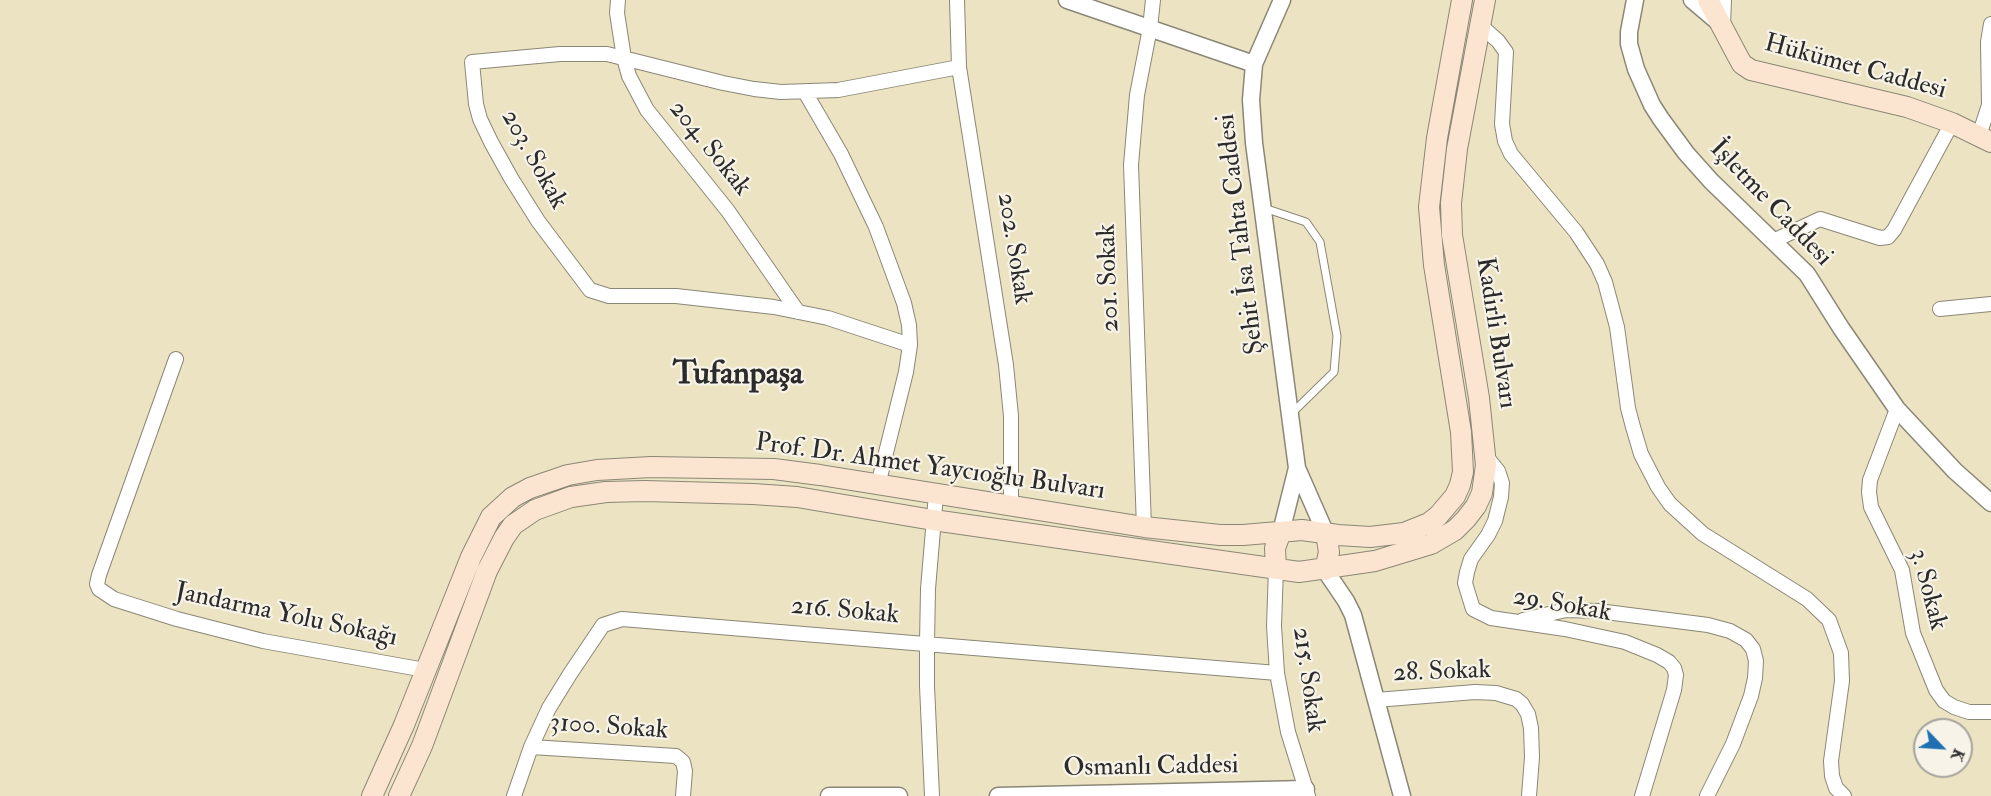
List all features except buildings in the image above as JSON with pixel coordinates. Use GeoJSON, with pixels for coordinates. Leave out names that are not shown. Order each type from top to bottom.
{"type":"FeatureCollection","features":[{"type":"Feature","properties":{"kind":"main road","name":"Kadirli Bulvarı"},"geometry":{"type":"LineString","coordinates":[[1281,532],[1302,530],[1370,537],[1416,529],[1438,516],[1449,505],[1460,485],[1463,459],[1461,432],[1434,265],[1429,207],[1437,138],[1462,0]]}},
{"type":"Feature","properties":{"kind":"main road","name":"Kadirli Bulvarı"},"geometry":{"type":"LineString","coordinates":[[1276,568],[1299,572],[1325,570],[1376,561],[1414,549],[1444,538],[1455,530],[1466,519],[1482,493],[1485,479],[1485,454],[1479,398],[1452,235],[1451,203],[1457,149],[1485,0]]}},
{"type":"Feature","properties":{"kind":"main road"},"geometry":{"type":"LineString","coordinates":[[1708,0],[1723,26]]}},
{"type":"Feature","properties":{"kind":"main road"},"geometry":{"type":"LineString","coordinates":[[1717,0],[1723,26]]}},
{"type":"Feature","properties":{"kind":"main road","name":"Hükümet Caddesi"},"geometry":{"type":"LineString","coordinates":[[1723,26],[1739,59],[1751,70],[1789,81],[1880,99],[1952,123],[1985,139]]}},
{"type":"Feature","properties":{"kind":"main road","name":"Prof. Dr. Ahmet Yaycıoğlu Bulvarı"},"geometry":{"type":"LineString","coordinates":[[372,796],[471,557],[490,517],[513,497],[544,481],[568,475],[625,468],[718,467],[791,471],[1144,527],[1243,536],[1281,532]]}},
{"type":"Feature","properties":{"kind":"main road","name":"Prof. Dr. Ahmet Yaycıoğlu Bulvarı"},"geometry":{"type":"LineString","coordinates":[[399,796],[422,746],[492,561],[504,538],[513,525],[535,510],[571,497],[606,492],[687,492],[797,497],[933,520],[1276,568]]}},
{"type":"Feature","properties":{"kind":"main road"},"geometry":{"type":"LineString","coordinates":[[1276,568],[1275,548],[1281,532]]}},
{"type":"Feature","properties":{"kind":"main road"},"geometry":{"type":"LineString","coordinates":[[1325,570],[1329,552],[1326,534]]}},
{"type":"Feature","properties":{"kind":"street","name":"204. Sokak"},"geometry":{"type":"LineString","coordinates":[[618,0],[617,13],[624,58],[629,76],[647,110],[735,220],[798,312]]}},
{"type":"Feature","properties":{"kind":"street","name":"202. Sokak"},"geometry":{"type":"LineString","coordinates":[[957,0],[959,67],[1006,365],[1011,416],[1011,507]]}},
{"type":"Feature","properties":{"kind":"street"},"geometry":{"type":"LineString","coordinates":[[1067,0],[1254,64]]}},
{"type":"Feature","properties":{"kind":"street","name":"201. Sokak"},"geometry":{"type":"LineString","coordinates":[[1144,527],[1131,165],[1137,95],[1154,0]]}},
{"type":"Feature","properties":{"kind":"street","name":"Şehit İsa Tahta Caddesi"},"geometry":{"type":"LineString","coordinates":[[1281,0],[1254,64],[1251,100],[1297,468],[1326,534]]}},
{"type":"Feature","properties":{"kind":"street","name":"İşletme Caddesi"},"geometry":{"type":"LineString","coordinates":[[1635,0],[1630,23],[1629,44],[1636,69],[1652,105],[1674,137],[1712,182],[1807,274],[1897,410],[1955,471],[1991,503]]}},
{"type":"Feature","properties":{"kind":"street"},"geometry":{"type":"LineString","coordinates":[[1692,0],[1723,26]]}},
{"type":"Feature","properties":{"kind":"street"},"geometry":{"type":"LineString","coordinates":[[1723,26],[1724,0]]}},
{"type":"Feature","properties":{"kind":"street"},"geometry":{"type":"LineString","coordinates":[[1985,139],[1989,105],[1988,42],[1991,24]]}},
{"type":"Feature","properties":{"kind":"street"},"geometry":{"type":"LineString","coordinates":[[1480,25],[1498,41],[1506,52],[1502,124],[1505,141],[1511,154],[1576,232],[1597,264],[1605,282],[1617,327],[1628,408],[1641,454],[1658,488],[1670,504],[1703,534],[1808,599],[1829,620],[1836,634],[1841,653],[1842,681],[1831,761],[1836,788],[1844,796]]}},
{"type":"Feature","properties":{"kind":"street","name":"203. Sokak"},"geometry":{"type":"LineString","coordinates":[[910,345],[828,318],[774,307],[676,296],[609,297],[590,290],[579,278],[510,178],[480,119],[476,104],[472,62],[560,54],[607,54],[754,89],[805,92],[838,90],[959,67]]}},
{"type":"Feature","properties":{"kind":"street"},"geometry":{"type":"LineString","coordinates":[[805,92],[841,154],[876,227],[904,303],[909,325],[910,345],[900,399],[878,485]]}},
{"type":"Feature","properties":{"kind":"street"},"geometry":{"type":"LineString","coordinates":[[1773,241],[1820,219],[1880,238],[1888,237],[1894,230],[1952,123]]}},
{"type":"Feature","properties":{"kind":"street"},"geometry":{"type":"LineString","coordinates":[[1941,309],[1991,304]]}},
{"type":"Feature","properties":{"kind":"street","name":"Jandarma Yolu Sokağı"},"geometry":{"type":"LineString","coordinates":[[176,358],[99,575],[97,584],[99,589],[114,599],[177,619],[263,641],[425,670]]}},
{"type":"Feature","properties":{"kind":"street","name":"3. Sokak"},"geometry":{"type":"LineString","coordinates":[[1897,410],[1870,480],[1871,507],[1902,570],[1913,633],[1936,690],[1944,701],[1954,706],[1969,712],[1991,712]]}},
{"type":"Feature","properties":{"kind":"street","name":"29. Sokak"},"geometry":{"type":"LineString","coordinates":[[1485,454],[1498,471],[1502,483],[1501,497],[1488,535],[1471,559],[1465,583],[1473,609],[1491,618],[1625,642],[1657,655],[1674,668],[1676,675],[1674,690],[1642,796]]}},
{"type":"Feature","properties":{"kind":"street","name":"Şehit İsa Tahta Caddesi"},"geometry":{"type":"LineString","coordinates":[[1281,532],[1297,468]]}},
{"type":"Feature","properties":{"kind":"street"},"geometry":{"type":"LineString","coordinates":[[932,796],[927,643],[936,494]]}},
{"type":"Feature","properties":{"kind":"street","name":"215. Sokak"},"geometry":{"type":"LineString","coordinates":[[1276,568],[1274,626],[1277,673],[1288,732],[1306,793]]}},
{"type":"Feature","properties":{"kind":"street"},"geometry":{"type":"LineString","coordinates":[[1325,570],[1353,615],[1402,796]]}},
{"type":"Feature","properties":{"kind":"street"},"geometry":{"type":"LineString","coordinates":[[1518,622],[1566,610],[1598,611],[1708,625],[1730,631],[1746,640],[1753,649],[1756,661],[1751,696],[1733,744],[1707,796]]}},
{"type":"Feature","properties":{"kind":"street","name":"216. Sokak"},"geometry":{"type":"LineString","coordinates":[[514,796],[531,747],[549,708],[603,625],[622,619],[1277,673]]}},
{"type":"Feature","properties":{"kind":"street","name":"28. Sokak"},"geometry":{"type":"LineString","coordinates":[[1376,700],[1475,692],[1496,693],[1516,699],[1528,714],[1531,728],[1532,757],[1529,796]]}},
{"type":"Feature","properties":{"kind":"street","name":"3100. Sokak"},"geometry":{"type":"LineString","coordinates":[[531,747],[676,756],[683,762],[685,771],[683,796]]}},
{"type":"Feature","properties":{"kind":"street","name":"Osmanlı Caddesi"},"geometry":{"type":"LineString","coordinates":[[998,796],[1306,793]]}},
{"type":"Feature","properties":{"kind":"street"},"geometry":{"type":"LineString","coordinates":[[830,796],[899,796]]}},
{"type":"Feature","properties":{"kind":"lane"},"geometry":{"type":"LineString","coordinates":[[1263,208],[1306,222],[1320,242],[1337,336],[1334,372],[1290,414]]}},
{"type":"Feature","properties":{"kind":"district","name":"Tufanpaşa"},"geometry":{"type":"Point","coordinates":[738,376]}}]}
